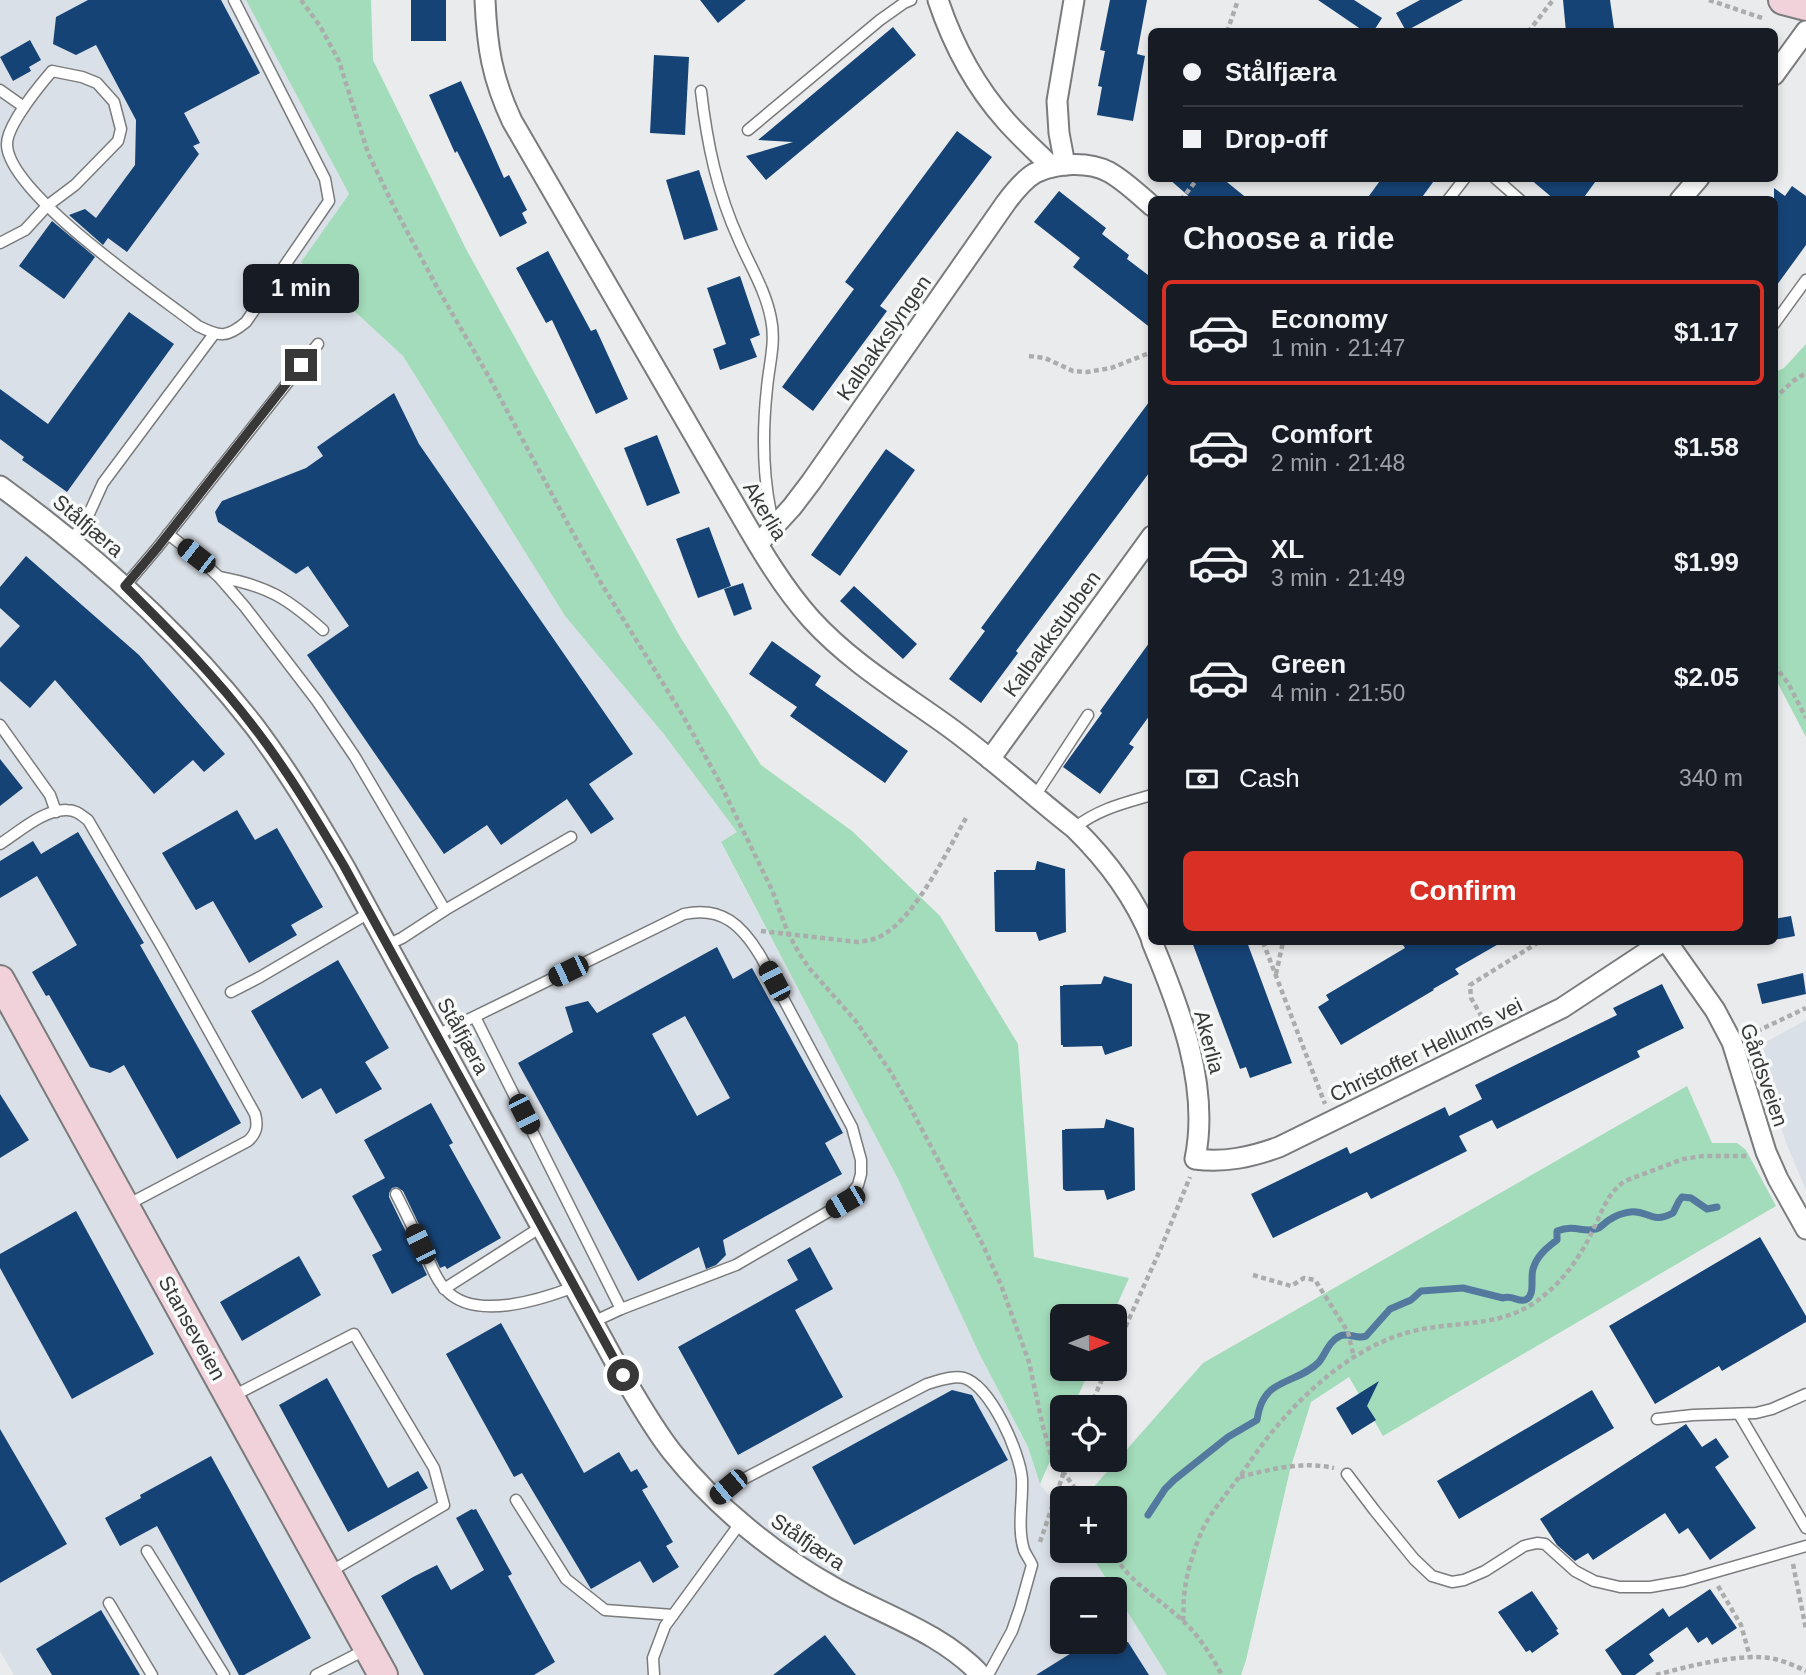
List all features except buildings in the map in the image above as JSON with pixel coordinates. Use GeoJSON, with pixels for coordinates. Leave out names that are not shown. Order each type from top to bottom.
{"type":"FeatureCollection","features":[{"type":"Feature","properties":{"kind":"street","name":"Akerlia"},"geometry":{"type":"LineString","coordinates":[[485,0],[488,50],[494,75],[512,121],[758,544],[791,593],[834,643],[891,688],[951,728],[1074,828],[1123,884],[1148,933]]}},
{"type":"Feature","properties":{"kind":"street"},"geometry":{"type":"LineString","coordinates":[[938,0],[953,39],[979,88],[1007,122],[1059,166],[1099,167],[1120,179],[1148,203]]}},
{"type":"Feature","properties":{"kind":"street"},"geometry":{"type":"LineString","coordinates":[[1059,166],[1057,101],[1074,0]]}},
{"type":"Feature","properties":{"kind":"street"},"geometry":{"type":"LineString","coordinates":[[1779,11],[1806,6]]}},
{"type":"Feature","properties":{"kind":"street"},"geometry":{"type":"LineString","coordinates":[[1778,70],[1806,31]]}},
{"type":"Feature","properties":{"kind":"street","name":"Kalbakkslyngen"},"geometry":{"type":"LineString","coordinates":[[758,544],[811,482],[1005,204],[1035,173],[1059,166]]}},
{"type":"Feature","properties":{"kind":"street"},"geometry":{"type":"LineString","coordinates":[[1683,196],[1696,182]]}},
{"type":"Feature","properties":{"kind":"street","name":"Stålfjæra"},"geometry":{"type":"LineString","coordinates":[[0,486],[70,539],[125,586],[195,656],[255,728],[303,796],[344,866],[615,1362],[671,1450],[715,1499],[809,1573],[944,1644],[981,1675]]}},
{"type":"Feature","properties":{"kind":"street","name":"Kalbakkstubben"},"geometry":{"type":"LineString","coordinates":[[990,759],[1148,542]]}},
{"type":"Feature","properties":{"kind":"street","name":"Akerlia"},"geometry":{"type":"LineString","coordinates":[[1153,945],[1174,1000],[1196,1074],[1200,1116],[1195,1159]]}},
{"type":"Feature","properties":{"kind":"street","name":"Christoffer Hellums vei"},"geometry":{"type":"LineString","coordinates":[[1195,1159],[1240,1159],[1279,1147],[1562,1008],[1656,945]]}},
{"type":"Feature","properties":{"kind":"street","name":"Gårdsveien"},"geometry":{"type":"LineString","coordinates":[[1669,945],[1715,1010],[1732,1042],[1766,1152],[1806,1228]]}},
{"type":"Feature","properties":{"kind":"street","name":"Stanseveien"},"geometry":{"type":"LineString","coordinates":[[0,980],[383,1675]]}},
{"type":"Feature","properties":{"kind":"lane"},"geometry":{"type":"LineString","coordinates":[[0,243],[25,230],[47,206],[75,185],[118,141],[121,129],[114,102],[97,83],[82,77],[52,72],[24,107],[9,135],[7,145],[19,174],[47,206],[71,229],[198,326],[221,335],[233,333],[246,322],[329,201],[325,179],[234,0]]}},
{"type":"Feature","properties":{"kind":"lane"},"geometry":{"type":"LineString","coordinates":[[748,130],[880,20],[911,0]]}},
{"type":"Feature","properties":{"kind":"lane"},"geometry":{"type":"LineString","coordinates":[[0,90],[24,107]]}},
{"type":"Feature","properties":{"kind":"lane"},"geometry":{"type":"LineString","coordinates":[[701,91],[705,130],[714,173],[772,321],[773,343],[764,418],[764,455],[767,493],[775,526]]}},
{"type":"Feature","properties":{"kind":"lane"},"geometry":{"type":"LineString","coordinates":[[1451,196],[1462,182]]}},
{"type":"Feature","properties":{"kind":"lane"},"geometry":{"type":"LineString","coordinates":[[1500,182],[1515,196]]}},
{"type":"Feature","properties":{"kind":"lane"},"geometry":{"type":"LineString","coordinates":[[1778,318],[1806,280]]}},
{"type":"Feature","properties":{"kind":"lane"},"geometry":{"type":"LineString","coordinates":[[70,539],[83,527],[103,483],[214,334]]}},
{"type":"Feature","properties":{"kind":"lane"},"geometry":{"type":"LineString","coordinates":[[125,586],[318,344]]}},
{"type":"Feature","properties":{"kind":"lane"},"geometry":{"type":"LineString","coordinates":[[168,534],[219,577],[317,701],[355,757],[445,910]]}},
{"type":"Feature","properties":{"kind":"lane"},"geometry":{"type":"LineString","coordinates":[[219,577],[260,586],[281,596],[323,630]]}},
{"type":"Feature","properties":{"kind":"lane"},"geometry":{"type":"LineString","coordinates":[[1035,796],[1088,715]]}},
{"type":"Feature","properties":{"kind":"lane"},"geometry":{"type":"LineString","coordinates":[[0,725],[50,795],[56,812]]}},
{"type":"Feature","properties":{"kind":"lane"},"geometry":{"type":"LineString","coordinates":[[1074,828],[1105,809],[1148,797]]}},
{"type":"Feature","properties":{"kind":"lane"},"geometry":{"type":"LineString","coordinates":[[0,844],[41,818],[56,812],[69,810],[88,820],[163,947],[255,1114],[257,1123],[253,1137],[248,1141],[124,1206]]}},
{"type":"Feature","properties":{"kind":"lane"},"geometry":{"type":"LineString","coordinates":[[387,945],[417,930],[445,910],[571,837]]}},
{"type":"Feature","properties":{"kind":"lane"},"geometry":{"type":"LineString","coordinates":[[437,1035],[684,914],[709,911],[721,915],[744,933],[761,957],[852,1127],[861,1160],[858,1185],[845,1202],[736,1265],[593,1322]]}},
{"type":"Feature","properties":{"kind":"lane"},"geometry":{"type":"LineString","coordinates":[[231,992],[369,913]]}},
{"type":"Feature","properties":{"kind":"lane"},"geometry":{"type":"LineString","coordinates":[[475,1017],[621,1309]]}},
{"type":"Feature","properties":{"kind":"lane"},"geometry":{"type":"LineString","coordinates":[[396,1194],[444,1289],[457,1300],[489,1307],[551,1296],[574,1287]]}},
{"type":"Feature","properties":{"kind":"lane"},"geometry":{"type":"LineString","coordinates":[[444,1289],[541,1227]]}},
{"type":"Feature","properties":{"kind":"lane"},"geometry":{"type":"LineString","coordinates":[[230,1397],[354,1334],[434,1468],[444,1505],[327,1573]]}},
{"type":"Feature","properties":{"kind":"lane"},"geometry":{"type":"LineString","coordinates":[[715,1499],[728,1487],[927,1384],[964,1378],[979,1387],[988,1396],[1018,1455],[1022,1479],[1021,1528],[1024,1549],[1032,1565],[1012,1631],[988,1675]]}},
{"type":"Feature","properties":{"kind":"lane"},"geometry":{"type":"LineString","coordinates":[[1657,1419],[1756,1413],[1806,1394]]}},
{"type":"Feature","properties":{"kind":"lane"},"geometry":{"type":"LineString","coordinates":[[1739,1414],[1806,1528]]}},
{"type":"Feature","properties":{"kind":"lane"},"geometry":{"type":"LineString","coordinates":[[1347,1474],[1414,1559],[1432,1576],[1452,1582],[1485,1571],[1524,1546],[1537,1543],[1545,1544],[1576,1571],[1594,1581],[1620,1587],[1650,1587],[1684,1581],[1806,1546]]}},
{"type":"Feature","properties":{"kind":"lane"},"geometry":{"type":"LineString","coordinates":[[516,1500],[566,1579],[604,1610],[673,1615]]}},
{"type":"Feature","properties":{"kind":"lane"},"geometry":{"type":"LineString","coordinates":[[654,1675],[653,1658],[665,1626],[741,1522]]}},
{"type":"Feature","properties":{"kind":"lane"},"geometry":{"type":"LineString","coordinates":[[147,1551],[224,1675]]}},
{"type":"Feature","properties":{"kind":"lane"},"geometry":{"type":"LineString","coordinates":[[109,1603],[152,1675]]}},
{"type":"Feature","properties":{"kind":"lane"},"geometry":{"type":"LineString","coordinates":[[316,1675],[369,1649]]}},
{"type":"Feature","properties":{"kind":"path"},"geometry":{"type":"LineString","coordinates":[[301,0],[320,26],[339,61],[357,122],[394,207],[601,583],[682,714],[719,781],[772,890],[789,933],[809,968],[855,1020],[890,1071],[983,1245],[1001,1285],[1029,1362],[1047,1445],[1073,1486]]}},
{"type":"Feature","properties":{"kind":"path"},"geometry":{"type":"LineString","coordinates":[[1228,28],[1238,0]]}},
{"type":"Feature","properties":{"kind":"path"},"geometry":{"type":"LineString","coordinates":[[1531,28],[1553,0]]}},
{"type":"Feature","properties":{"kind":"path"},"geometry":{"type":"LineString","coordinates":[[1709,0],[1779,11]]}},
{"type":"Feature","properties":{"kind":"path"},"geometry":{"type":"LineString","coordinates":[[1184,196],[1195,182]]}},
{"type":"Feature","properties":{"kind":"path"},"geometry":{"type":"LineString","coordinates":[[1029,356],[1045,358],[1073,371],[1087,372],[1111,368],[1148,354]]}},
{"type":"Feature","properties":{"kind":"path"},"geometry":{"type":"LineString","coordinates":[[1778,395],[1806,373]]}},
{"type":"Feature","properties":{"kind":"path"},"geometry":{"type":"LineString","coordinates":[[1778,669],[1806,718]]}},
{"type":"Feature","properties":{"kind":"path"},"geometry":{"type":"LineString","coordinates":[[744,933],[766,931],[858,942],[881,936],[902,919],[914,904],[966,818]]}},
{"type":"Feature","properties":{"kind":"path"},"geometry":{"type":"LineString","coordinates":[[1264,945],[1331,1122]]}},
{"type":"Feature","properties":{"kind":"path"},"geometry":{"type":"LineString","coordinates":[[1276,975],[1282,945]]}},
{"type":"Feature","properties":{"kind":"path"},"geometry":{"type":"LineString","coordinates":[[1495,1041],[1471,998],[1470,985],[1534,945]]}},
{"type":"Feature","properties":{"kind":"path"},"geometry":{"type":"LineString","coordinates":[[1732,1042],[1806,1008]]}},
{"type":"Feature","properties":{"kind":"path"},"geometry":{"type":"LineString","coordinates":[[1183,1621],[1185,1587],[1202,1532],[1212,1513],[1268,1436],[1331,1373],[1354,1358],[1405,1333],[1498,1320],[1531,1305],[1566,1274],[1604,1206],[1613,1192],[1625,1181],[1675,1161],[1693,1157],[1743,1157],[1766,1152]]}},
{"type":"Feature","properties":{"kind":"path"},"geometry":{"type":"LineString","coordinates":[[1127,1323],[1191,1176],[1195,1159]]}},
{"type":"Feature","properties":{"kind":"path"},"geometry":{"type":"LineString","coordinates":[[1253,1275],[1291,1286],[1304,1278],[1317,1283],[1348,1332],[1354,1358]]}},
{"type":"Feature","properties":{"kind":"path"},"geometry":{"type":"LineString","coordinates":[[1239,1478],[1301,1465],[1334,1467],[1347,1474]]}},
{"type":"Feature","properties":{"kind":"path"},"geometry":{"type":"LineString","coordinates":[[1032,1565],[1063,1473]]}},
{"type":"Feature","properties":{"kind":"path"},"geometry":{"type":"LineString","coordinates":[[1789,1550],[1806,1629]]}},
{"type":"Feature","properties":{"kind":"path"},"geometry":{"type":"LineString","coordinates":[[1119,1563],[1126,1573],[1198,1637],[1222,1675]]}},
{"type":"Feature","properties":{"kind":"path"},"geometry":{"type":"LineString","coordinates":[[1709,1573],[1741,1625],[1750,1657]]}},
{"type":"Feature","properties":{"kind":"path"},"geometry":{"type":"LineString","coordinates":[[1656,1675],[1750,1657],[1773,1659],[1806,1671]]}},
{"type":"Feature","properties":{"kind":"shaded area"},"geometry":{"type":"Polygon","coordinates":[[[0,0],[246,0],[349,194],[301,262],[403,356],[565,616],[663,733],[737,832],[721,843],[898,1179],[980,1355],[1028,1447],[1040,1484],[1050,1497],[1050,1563],[1096,1563],[1105,1577],[1050,1577],[1050,1654],[1127,1654],[1127,1611],[1167,1675],[14,1675],[0,1651],[0,0]]]}},
{"type":"Feature","properties":{"kind":"shaded area"},"geometry":{"type":"Polygon","coordinates":[[[1806,1020],[1806,1190],[1787,1145],[1755,1048],[1806,1020]]]}},
{"type":"Feature","properties":{"kind":"green space"},"geometry":{"type":"Polygon","coordinates":[[[246,0],[371,0],[373,60],[466,249],[679,635],[761,765],[852,831],[940,916],[1018,1044],[1034,1257],[1129,1278],[1117,1304],[1050,1304],[1050,1381],[1085,1381],[1078,1395],[1050,1395],[1050,1461],[1040,1484],[1028,1447],[980,1355],[898,1179],[721,842],[737,832],[663,733],[565,616],[403,356],[301,262],[349,194],[246,0]]]}},
{"type":"Feature","properties":{"kind":"green space"},"geometry":{"type":"Polygon","coordinates":[[[1806,344],[1806,737],[1778,684],[1778,371],[1784,368],[1806,344]]]}},
{"type":"Feature","properties":{"kind":"green space"},"geometry":{"type":"Polygon","coordinates":[[[1687,1086],[1712,1143],[1737,1143],[1746,1150],[1776,1206],[1383,1436],[1349,1377],[1311,1402],[1290,1470],[1241,1675],[1167,1675],[1127,1611],[1127,1577],[1105,1577],[1096,1563],[1127,1563],[1127,1486],[1095,1486],[1107,1472],[1127,1472],[1127,1449],[1203,1363],[1687,1086]]]}},
{"type":"Feature","properties":{"kind":"waterway"},"geometry":{"type":"LineString","coordinates":[[1148,1515],[1174,1480],[1228,1437],[1257,1420],[1261,1404],[1271,1390],[1314,1367],[1336,1338],[1343,1335],[1366,1336],[1390,1309],[1411,1300],[1421,1291],[1463,1288],[1503,1298],[1525,1300],[1532,1291],[1535,1264],[1543,1252],[1557,1240],[1557,1231],[1569,1228],[1596,1229],[1614,1217],[1630,1212],[1654,1217],[1666,1216],[1673,1213],[1682,1197],[1691,1198],[1707,1209],[1717,1207]]}},
{"type":"Feature","properties":{"kind":"route"},"geometry":{"type":"LineString","coordinates":[[301,365],[125,586],[195,656],[225,691],[303,796],[623,1375]]}}]}
